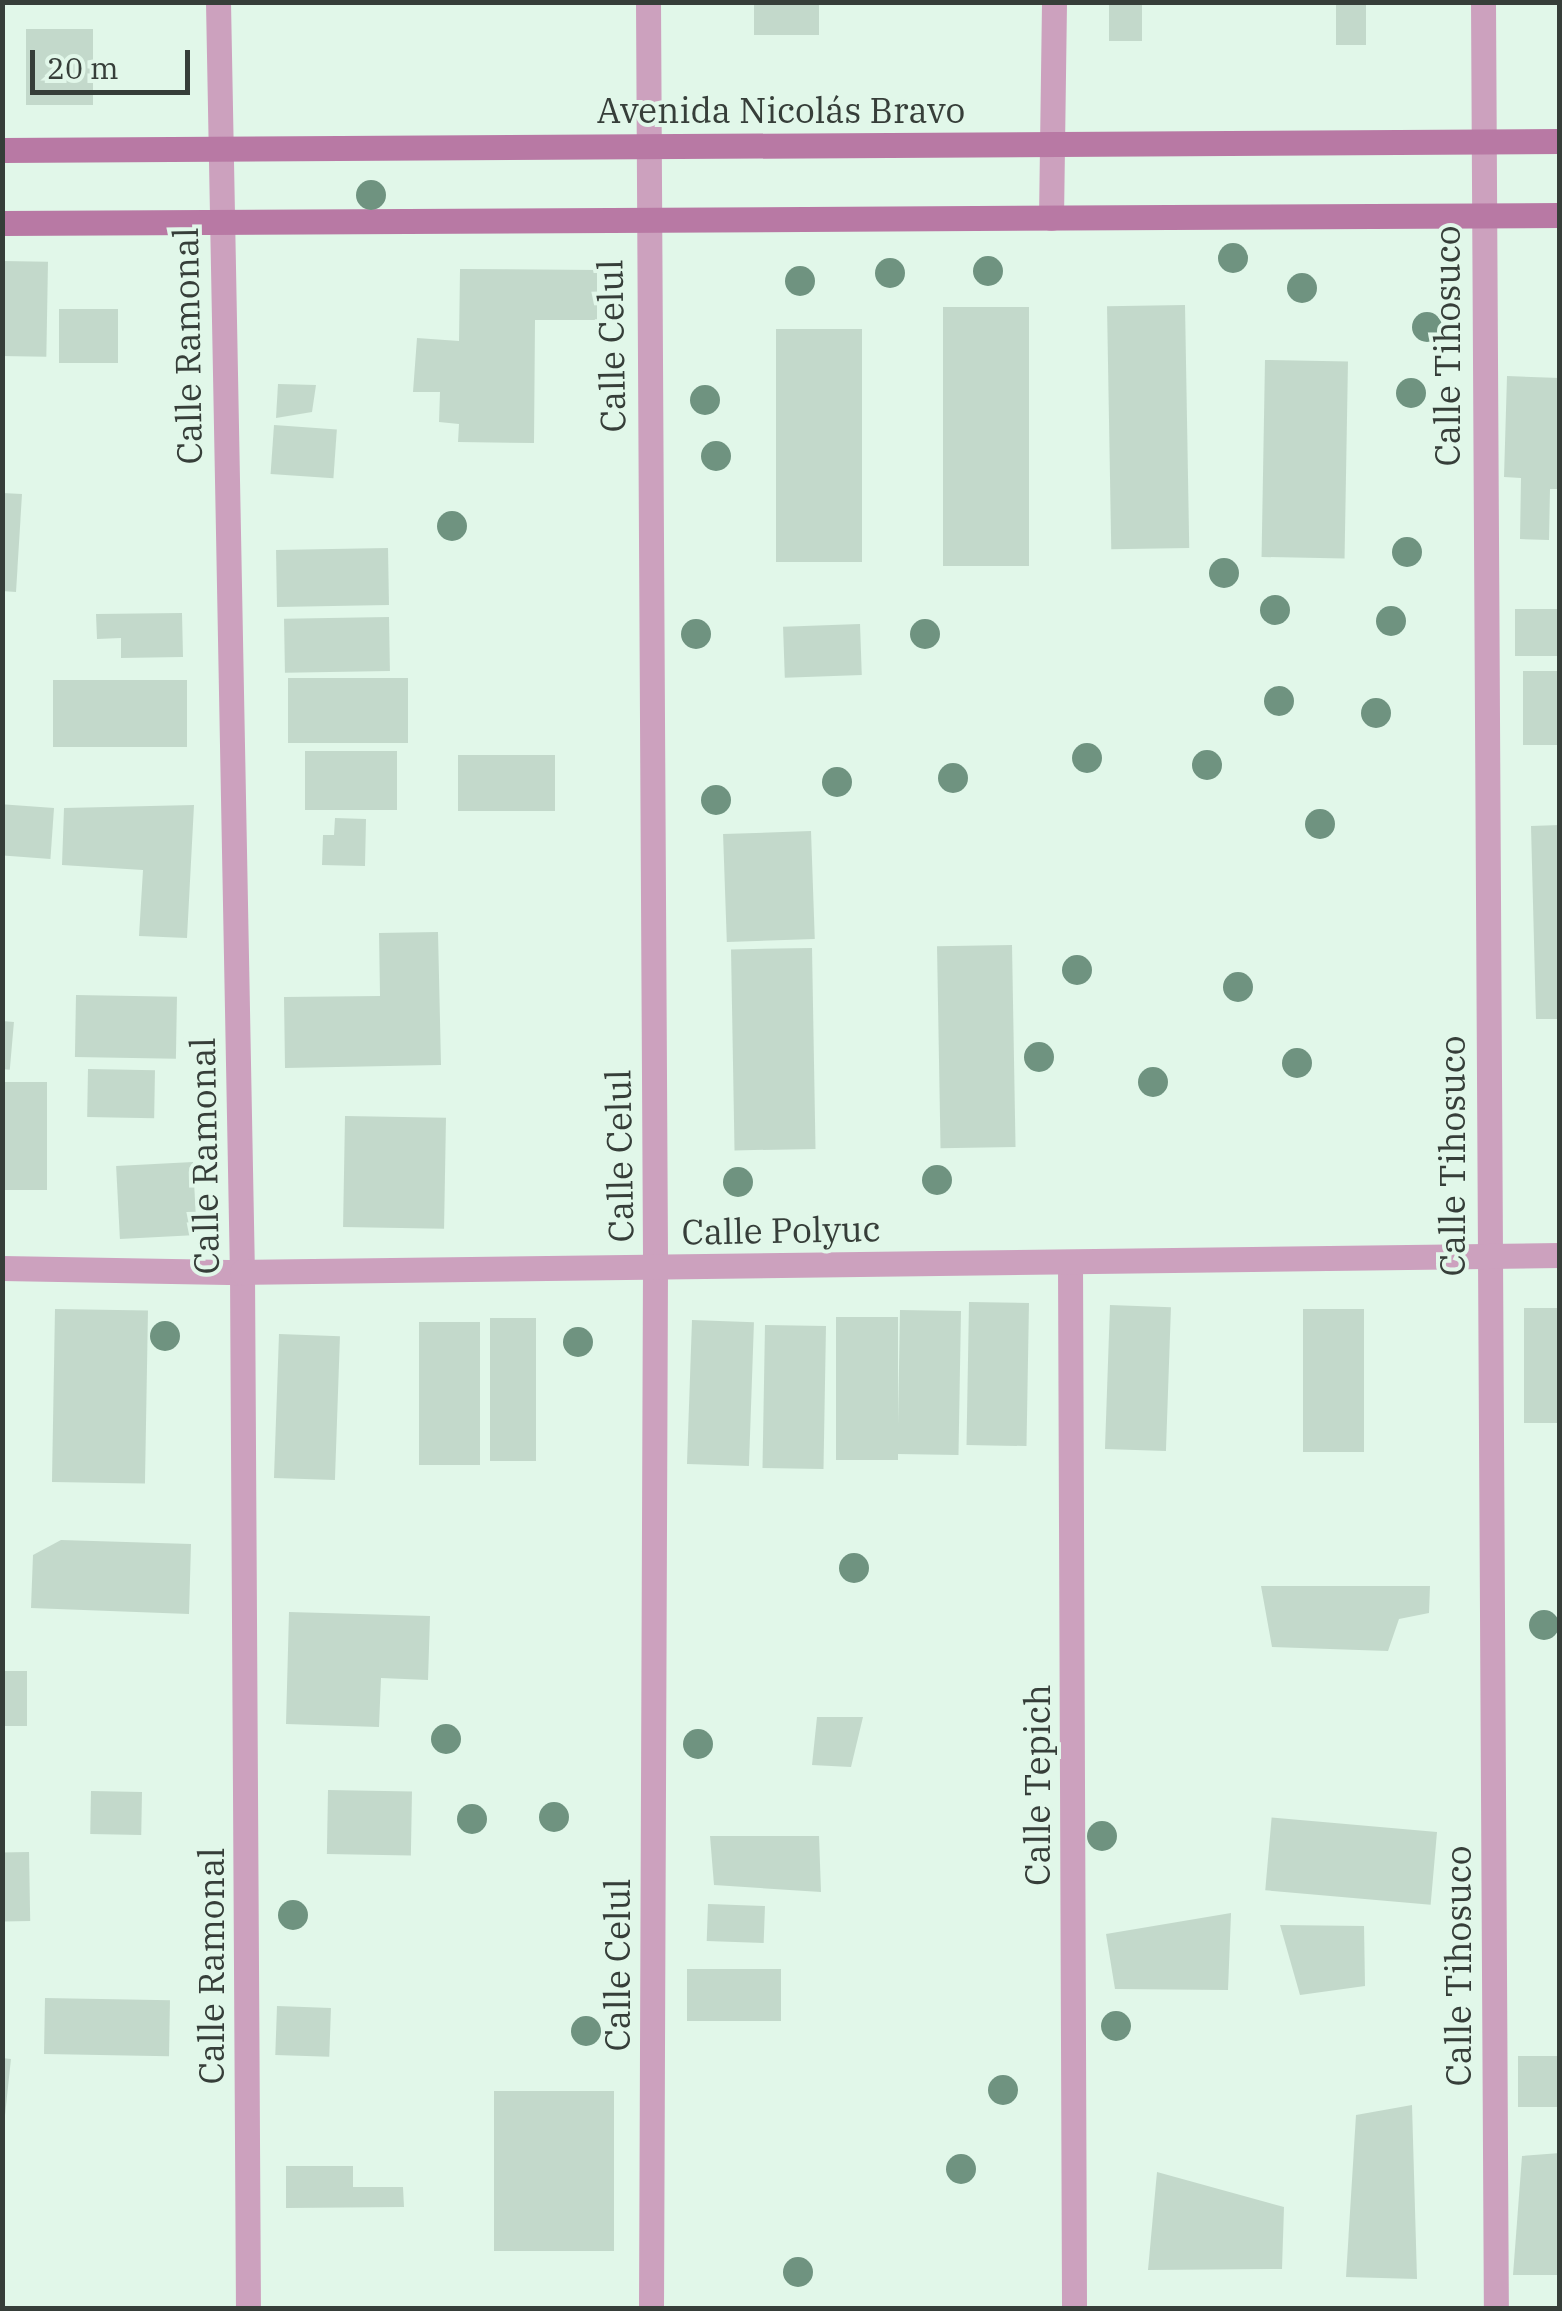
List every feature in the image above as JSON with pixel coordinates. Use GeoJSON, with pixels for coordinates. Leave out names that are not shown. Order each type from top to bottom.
{"type":"FeatureCollection","features":[{"type":"Feature","properties":{"kind":"main road","name":"Avenida Nicolás Bravo"},"geometry":{"type":"LineString","coordinates":[[2,150],[1560,141]]}},
{"type":"Feature","properties":{"kind":"main road"},"geometry":{"type":"LineString","coordinates":[[2,223],[1560,215]]}},
{"type":"Feature","properties":{"kind":"street","name":"Calle Ramonal"},"geometry":{"type":"LineString","coordinates":[[218,2],[219,222],[242,1272],[248,2308]]}},
{"type":"Feature","properties":{"kind":"street","name":"Calle Celul"},"geometry":{"type":"LineString","coordinates":[[648,2],[645,220],[655,1267],[651,2308]]}},
{"type":"Feature","properties":{"kind":"street"},"geometry":{"type":"LineString","coordinates":[[1052,218],[1054,2]]}},
{"type":"Feature","properties":{"kind":"street","name":"Calle Tihosuco"},"geometry":{"type":"LineString","coordinates":[[1482,2],[1496,2308]]}},
{"type":"Feature","properties":{"kind":"street","name":"Calle Polyuc"},"geometry":{"type":"LineString","coordinates":[[2,1268],[242,1272],[1560,1255]]}},
{"type":"Feature","properties":{"kind":"street","name":"Calle Tepich"},"geometry":{"type":"LineString","coordinates":[[1070,1262],[1074,2308]]}},
{"type":"Feature","properties":{"kind":"building"},"geometry":{"type":"Polygon","coordinates":[[[754,2],[819,2],[819,35],[754,35],[754,2]]]}},
{"type":"Feature","properties":{"kind":"building"},"geometry":{"type":"Polygon","coordinates":[[[1109,2],[1142,2],[1142,41],[1109,41],[1109,2]]]}},
{"type":"Feature","properties":{"kind":"building"},"geometry":{"type":"Polygon","coordinates":[[[1336,2],[1366,2],[1366,45],[1336,45],[1336,2]]]}},
{"type":"Feature","properties":{"kind":"building"},"geometry":{"type":"Polygon","coordinates":[[[26,29],[93,29],[93,105],[26,105],[26,29]]]}},
{"type":"Feature","properties":{"kind":"building"},"geometry":{"type":"Polygon","coordinates":[[[2,261],[48,262],[46,357],[2,356],[2,261]]]}},
{"type":"Feature","properties":{"kind":"building"},"geometry":{"type":"Polygon","coordinates":[[[460,269],[597,270],[597,320],[535,320],[534,443],[458,442],[459,424],[439,422],[440,392],[413,392],[417,338],[459,341],[460,269]]]}},
{"type":"Feature","properties":{"kind":"building"},"geometry":{"type":"Polygon","coordinates":[[[1185,305],[1189,548],[1111,549],[1107,306],[1185,305]]]}},
{"type":"Feature","properties":{"kind":"building"},"geometry":{"type":"Polygon","coordinates":[[[943,307],[1029,307],[1029,566],[943,566],[943,307]]]}},
{"type":"Feature","properties":{"kind":"building"},"geometry":{"type":"Polygon","coordinates":[[[59,309],[118,309],[118,363],[59,363],[59,309]]]}},
{"type":"Feature","properties":{"kind":"building"},"geometry":{"type":"Polygon","coordinates":[[[776,329],[862,329],[862,562],[776,562],[776,329]]]}},
{"type":"Feature","properties":{"kind":"building"},"geometry":{"type":"Polygon","coordinates":[[[1265,360],[1348,361],[1345,558],[1262,557],[1265,360]]]}},
{"type":"Feature","properties":{"kind":"building"},"geometry":{"type":"Polygon","coordinates":[[[1507,376],[1560,378],[1560,489],[1550,489],[1549,540],[1520,539],[1521,478],[1504,477],[1507,376]]]}},
{"type":"Feature","properties":{"kind":"building"},"geometry":{"type":"Polygon","coordinates":[[[278,384],[316,385],[312,412],[276,418],[278,384]]]}},
{"type":"Feature","properties":{"kind":"building"},"geometry":{"type":"Polygon","coordinates":[[[274,425],[337,429],[333,478],[271,474],[274,425]]]}},
{"type":"Feature","properties":{"kind":"building"},"geometry":{"type":"Polygon","coordinates":[[[2,493],[22,494],[16,592],[2,591],[2,493]]]}},
{"type":"Feature","properties":{"kind":"building"},"geometry":{"type":"Polygon","coordinates":[[[388,548],[389,605],[277,607],[276,550],[388,548]]]}},
{"type":"Feature","properties":{"kind":"building"},"geometry":{"type":"Polygon","coordinates":[[[1515,609],[1560,609],[1560,656],[1515,656],[1515,609]]]}},
{"type":"Feature","properties":{"kind":"building"},"geometry":{"type":"Polygon","coordinates":[[[182,613],[183,657],[121,658],[121,638],[97,639],[96,614],[182,613]]]}},
{"type":"Feature","properties":{"kind":"building"},"geometry":{"type":"Polygon","coordinates":[[[389,617],[390,671],[285,673],[284,619],[389,617]]]}},
{"type":"Feature","properties":{"kind":"building"},"geometry":{"type":"Polygon","coordinates":[[[860,624],[862,675],[785,678],[783,627],[860,624]]]}},
{"type":"Feature","properties":{"kind":"building"},"geometry":{"type":"Polygon","coordinates":[[[1523,671],[1560,671],[1560,745],[1523,745],[1523,671]]]}},
{"type":"Feature","properties":{"kind":"building"},"geometry":{"type":"Polygon","coordinates":[[[288,678],[408,678],[408,743],[288,743],[288,678]]]}},
{"type":"Feature","properties":{"kind":"building"},"geometry":{"type":"Polygon","coordinates":[[[53,680],[187,680],[187,747],[53,747],[53,680]]]}},
{"type":"Feature","properties":{"kind":"building"},"geometry":{"type":"Polygon","coordinates":[[[305,751],[397,751],[397,810],[305,810],[305,751]]]}},
{"type":"Feature","properties":{"kind":"building"},"geometry":{"type":"Polygon","coordinates":[[[458,755],[555,755],[555,811],[458,811],[458,755]]]}},
{"type":"Feature","properties":{"kind":"building"},"geometry":{"type":"Polygon","coordinates":[[[2,804],[54,808],[50,859],[2,855],[2,804]]]}},
{"type":"Feature","properties":{"kind":"building"},"geometry":{"type":"Polygon","coordinates":[[[194,805],[187,938],[139,936],[143,870],[62,865],[64,808],[194,805]]]}},
{"type":"Feature","properties":{"kind":"building"},"geometry":{"type":"Polygon","coordinates":[[[335,818],[366,819],[365,866],[322,865],[323,835],[334,835],[335,818]]]}},
{"type":"Feature","properties":{"kind":"building"},"geometry":{"type":"Polygon","coordinates":[[[1560,825],[1560,1019],[1536,1019],[1531,826],[1560,825]]]}},
{"type":"Feature","properties":{"kind":"building"},"geometry":{"type":"Polygon","coordinates":[[[811,831],[815,939],[727,942],[723,834],[811,831]]]}},
{"type":"Feature","properties":{"kind":"building"},"geometry":{"type":"Polygon","coordinates":[[[438,932],[441,1065],[285,1068],[284,997],[380,996],[379,933],[438,932]]]}},
{"type":"Feature","properties":{"kind":"building"},"geometry":{"type":"Polygon","coordinates":[[[1012,945],[1016,1147],[941,1148],[937,946],[1012,945]]]}},
{"type":"Feature","properties":{"kind":"building"},"geometry":{"type":"Polygon","coordinates":[[[812,948],[816,1149],[735,1150],[731,949],[812,948]]]}},
{"type":"Feature","properties":{"kind":"building"},"geometry":{"type":"Polygon","coordinates":[[[76,995],[177,997],[176,1059],[75,1057],[76,995]]]}},
{"type":"Feature","properties":{"kind":"building"},"geometry":{"type":"Polygon","coordinates":[[[2,1021],[14,1022],[10,1070],[2,1069],[2,1021]]]}},
{"type":"Feature","properties":{"kind":"building"},"geometry":{"type":"Polygon","coordinates":[[[88,1069],[155,1070],[154,1118],[87,1117],[88,1069]]]}},
{"type":"Feature","properties":{"kind":"building"},"geometry":{"type":"Polygon","coordinates":[[[2,1082],[47,1082],[47,1190],[2,1190],[2,1082]]]}},
{"type":"Feature","properties":{"kind":"building"},"geometry":{"type":"Polygon","coordinates":[[[345,1116],[446,1118],[444,1229],[343,1227],[345,1116]]]}},
{"type":"Feature","properties":{"kind":"building"},"geometry":{"type":"Polygon","coordinates":[[[193,1162],[197,1235],[120,1239],[116,1166],[193,1162]]]}},
{"type":"Feature","properties":{"kind":"building"},"geometry":{"type":"Polygon","coordinates":[[[969,1302],[1029,1303],[1026,1446],[967,1445],[969,1302]]]}},
{"type":"Feature","properties":{"kind":"building"},"geometry":{"type":"Polygon","coordinates":[[[1110,1305],[1171,1307],[1166,1451],[1105,1449],[1110,1305]]]}},
{"type":"Feature","properties":{"kind":"building"},"geometry":{"type":"Polygon","coordinates":[[[1524,1308],[1560,1308],[1560,1423],[1524,1423],[1524,1308]]]}},
{"type":"Feature","properties":{"kind":"building"},"geometry":{"type":"Polygon","coordinates":[[[55,1309],[148,1311],[145,1484],[52,1482],[55,1309]]]}},
{"type":"Feature","properties":{"kind":"building"},"geometry":{"type":"Polygon","coordinates":[[[1303,1309],[1364,1309],[1364,1452],[1303,1452],[1303,1309]]]}},
{"type":"Feature","properties":{"kind":"building"},"geometry":{"type":"Polygon","coordinates":[[[900,1310],[961,1311],[958,1455],[897,1454],[900,1310]]]}},
{"type":"Feature","properties":{"kind":"building"},"geometry":{"type":"Polygon","coordinates":[[[836,1317],[898,1317],[898,1460],[836,1460],[836,1317]]]}},
{"type":"Feature","properties":{"kind":"building"},"geometry":{"type":"Polygon","coordinates":[[[490,1318],[536,1318],[536,1461],[490,1461],[490,1318]]]}},
{"type":"Feature","properties":{"kind":"building"},"geometry":{"type":"Polygon","coordinates":[[[692,1320],[754,1322],[749,1466],[687,1464],[692,1320]]]}},
{"type":"Feature","properties":{"kind":"building"},"geometry":{"type":"Polygon","coordinates":[[[419,1322],[480,1322],[480,1465],[419,1465],[419,1322]]]}},
{"type":"Feature","properties":{"kind":"building"},"geometry":{"type":"Polygon","coordinates":[[[765,1325],[826,1326],[823,1469],[763,1468],[765,1325]]]}},
{"type":"Feature","properties":{"kind":"building"},"geometry":{"type":"Polygon","coordinates":[[[279,1334],[340,1336],[335,1480],[274,1478],[279,1334]]]}},
{"type":"Feature","properties":{"kind":"building"},"geometry":{"type":"Polygon","coordinates":[[[61,1540],[191,1544],[189,1614],[31,1608],[33,1555],[61,1540]]]}},
{"type":"Feature","properties":{"kind":"building"},"geometry":{"type":"Polygon","coordinates":[[[1261,1586],[1430,1586],[1429,1613],[1399,1619],[1388,1651],[1272,1647],[1261,1586]]]}},
{"type":"Feature","properties":{"kind":"building"},"geometry":{"type":"Polygon","coordinates":[[[289,1612],[430,1616],[428,1680],[381,1678],[379,1727],[286,1724],[289,1612]]]}},
{"type":"Feature","properties":{"kind":"building"},"geometry":{"type":"Polygon","coordinates":[[[2,1671],[27,1671],[27,1726],[2,1726],[2,1671]]]}},
{"type":"Feature","properties":{"kind":"building"},"geometry":{"type":"Polygon","coordinates":[[[817,1717],[863,1717],[851,1767],[812,1765],[817,1717]]]}},
{"type":"Feature","properties":{"kind":"building"},"geometry":{"type":"Polygon","coordinates":[[[328,1790],[412,1791],[411,1855],[327,1854],[328,1790]]]}},
{"type":"Feature","properties":{"kind":"building"},"geometry":{"type":"Polygon","coordinates":[[[91,1791],[142,1792],[141,1835],[90,1834],[91,1791]]]}},
{"type":"Feature","properties":{"kind":"building"},"geometry":{"type":"Polygon","coordinates":[[[1272,1818],[1437,1832],[1431,1905],[1265,1890],[1272,1818]]]}},
{"type":"Feature","properties":{"kind":"building"},"geometry":{"type":"Polygon","coordinates":[[[710,1836],[819,1836],[821,1892],[714,1885],[710,1836]]]}},
{"type":"Feature","properties":{"kind":"building"},"geometry":{"type":"Polygon","coordinates":[[[2,1852],[29,1852],[30,1921],[3,1921],[2,1852]]]}},
{"type":"Feature","properties":{"kind":"building"},"geometry":{"type":"Polygon","coordinates":[[[708,1904],[765,1906],[764,1943],[707,1941],[708,1904]]]}},
{"type":"Feature","properties":{"kind":"building"},"geometry":{"type":"Polygon","coordinates":[[[1231,1913],[1228,1990],[1115,1989],[1106,1934],[1231,1913]]]}},
{"type":"Feature","properties":{"kind":"building"},"geometry":{"type":"Polygon","coordinates":[[[1280,1925],[1364,1926],[1365,1986],[1300,1995],[1280,1925]]]}},
{"type":"Feature","properties":{"kind":"building"},"geometry":{"type":"Polygon","coordinates":[[[687,1969],[781,1969],[781,2021],[687,2021],[687,1969]]]}},
{"type":"Feature","properties":{"kind":"building"},"geometry":{"type":"Polygon","coordinates":[[[45,1998],[170,2000],[169,2056],[44,2054],[45,1998]]]}},
{"type":"Feature","properties":{"kind":"building"},"geometry":{"type":"Polygon","coordinates":[[[277,2006],[331,2008],[329,2057],[275,2055],[277,2006]]]}},
{"type":"Feature","properties":{"kind":"building"},"geometry":{"type":"Polygon","coordinates":[[[1518,2056],[1560,2056],[1560,2107],[1518,2107],[1518,2056]]]}},
{"type":"Feature","properties":{"kind":"building"},"geometry":{"type":"Polygon","coordinates":[[[2,2058],[11,2059],[2,2121],[2,2058]]]}},
{"type":"Feature","properties":{"kind":"building"},"geometry":{"type":"Polygon","coordinates":[[[494,2091],[614,2091],[614,2251],[494,2251],[494,2091]]]}},
{"type":"Feature","properties":{"kind":"building"},"geometry":{"type":"Polygon","coordinates":[[[1412,2105],[1417,2279],[1346,2277],[1356,2115],[1412,2105]]]}},
{"type":"Feature","properties":{"kind":"building"},"geometry":{"type":"Polygon","coordinates":[[[1560,2153],[1558,2275],[1513,2275],[1522,2156],[1560,2153]]]}},
{"type":"Feature","properties":{"kind":"building"},"geometry":{"type":"Polygon","coordinates":[[[286,2166],[353,2166],[353,2187],[403,2187],[404,2207],[286,2208],[286,2166]]]}},
{"type":"Feature","properties":{"kind":"building"},"geometry":{"type":"Polygon","coordinates":[[[1157,2172],[1284,2207],[1282,2269],[1148,2270],[1157,2172]]]}}]}
